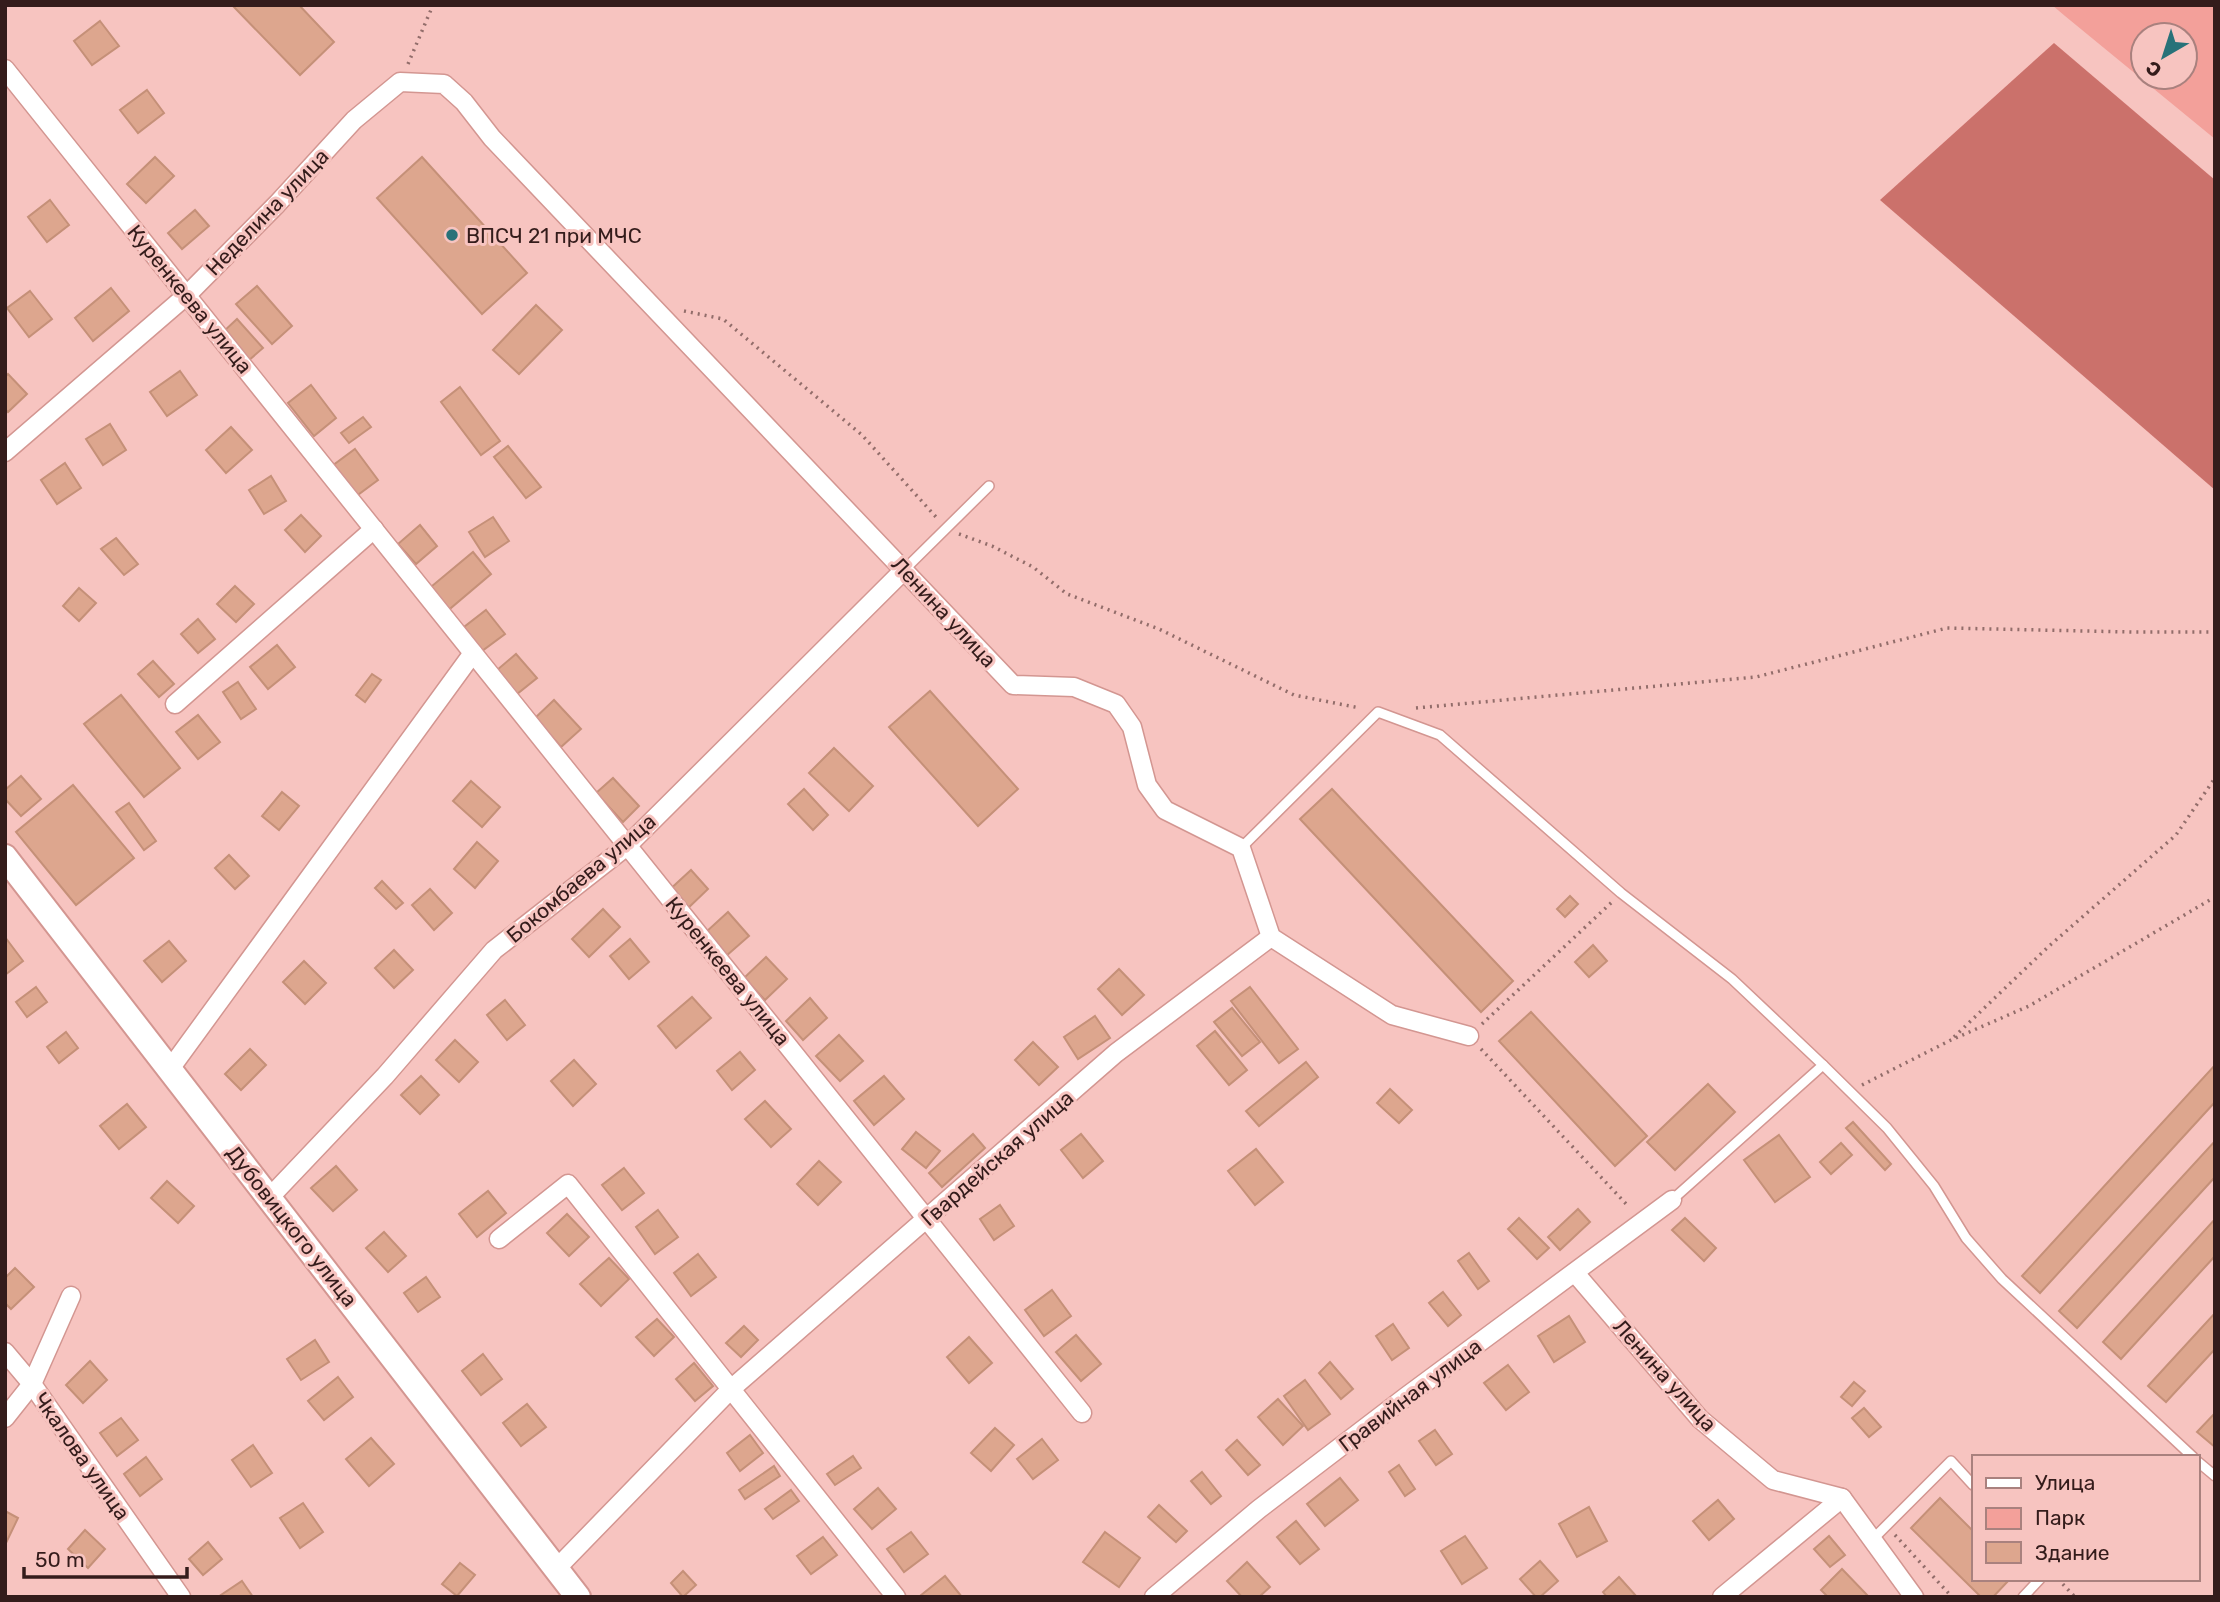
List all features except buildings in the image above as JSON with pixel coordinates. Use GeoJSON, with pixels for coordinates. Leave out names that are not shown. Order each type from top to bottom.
{"type":"FeatureCollection","features":[{"type":"Feature","properties":{"kind":"street","name":"Куренкеева улица"},"geometry":{"type":"LineString","coordinates":[[5,69],[1082,1413]]}},
{"type":"Feature","properties":{"kind":"street","name":"Ленина улица"},"geometry":{"type":"LineString","coordinates":[[400,82],[444,84],[464,102],[492,138],[1013,685],[1074,687],[1116,705],[1132,727],[1147,785],[1165,810],[1241,848]]}},
{"type":"Feature","properties":{"kind":"street","name":"Неделина улица"},"geometry":{"type":"LineString","coordinates":[[7,448],[187,295],[277,204],[354,120],[400,82]]}},
{"type":"Feature","properties":{"kind":"street"},"geometry":{"type":"LineString","coordinates":[[175,704],[374,529]]}},
{"type":"Feature","properties":{"kind":"street","name":"Бокомбаева улица"},"geometry":{"type":"LineString","coordinates":[[270,1198],[385,1076],[494,950],[627,846],[904,570]]}},
{"type":"Feature","properties":{"kind":"street"},"geometry":{"type":"LineString","coordinates":[[170,1069],[473,653]]}},
{"type":"Feature","properties":{"kind":"street"},"geometry":{"type":"LineString","coordinates":[[1241,848],[1271,937],[1392,1015],[1469,1036]]}},
{"type":"Feature","properties":{"kind":"street","name":"Дубовицкого улица"},"geometry":{"type":"LineString","coordinates":[[5,857],[578,1597]]}},
{"type":"Feature","properties":{"kind":"street","name":"Гвардейская улица"},"geometry":{"type":"LineString","coordinates":[[557,1568],[731,1389],[1116,1054],[1271,937]]}},
{"type":"Feature","properties":{"kind":"street"},"geometry":{"type":"LineString","coordinates":[[499,1239],[568,1184],[896,1597]]}},
{"type":"Feature","properties":{"kind":"street","name":"Гравийная улица"},"geometry":{"type":"LineString","coordinates":[[1154,1597],[1259,1509],[1672,1200]]}},
{"type":"Feature","properties":{"kind":"street","name":"Ленина улица"},"geometry":{"type":"LineString","coordinates":[[1575,1273],[1700,1419],[1773,1480],[1842,1497]]}},
{"type":"Feature","properties":{"kind":"street"},"geometry":{"type":"LineString","coordinates":[[5,1418],[32,1384],[71,1296]]}},
{"type":"Feature","properties":{"kind":"street","name":"Чкалова улица"},"geometry":{"type":"LineString","coordinates":[[5,1352],[32,1384],[181,1597]]}},
{"type":"Feature","properties":{"kind":"street"},"geometry":{"type":"LineString","coordinates":[[1722,1597],[1842,1497],[1914,1597]]}},
{"type":"Feature","properties":{"kind":"lane"},"geometry":{"type":"LineString","coordinates":[[904,570],[989,486]]}},
{"type":"Feature","properties":{"kind":"lane"},"geometry":{"type":"LineString","coordinates":[[1241,848],[1378,712],[1440,735],[1621,893],[1731,979],[1851,1091],[1887,1128],[1934,1186],[1966,1238],[2002,1279],[2191,1455]]}},
{"type":"Feature","properties":{"kind":"lane"},"geometry":{"type":"LineString","coordinates":[[1672,1200],[1823,1065]]}},
{"type":"Feature","properties":{"kind":"lane"},"geometry":{"type":"LineString","coordinates":[[1873,1539],[1951,1461],[1972,1484]]}},
{"type":"Feature","properties":{"kind":"lane"},"geometry":{"type":"LineString","coordinates":[[2199,1463],[2215,1476]]}},
{"type":"Feature","properties":{"kind":"lane"},"geometry":{"type":"LineString","coordinates":[[2023,1597],[2038,1581]]}},
{"type":"Feature","properties":{"kind":"path"},"geometry":{"type":"LineString","coordinates":[[400,82],[433,5]]}},
{"type":"Feature","properties":{"kind":"path"},"geometry":{"type":"LineString","coordinates":[[654,308],[723,319],[862,435],[936,516],[958,534],[992,546],[1033,567],[1067,594],[1159,629],[1294,695],[1378,712],[1756,677],[1947,628],[2215,632]]}},
{"type":"Feature","properties":{"kind":"path"},"geometry":{"type":"LineString","coordinates":[[1951,1040],[2048,947],[2176,835],[2215,778]]}},
{"type":"Feature","properties":{"kind":"path"},"geometry":{"type":"LineString","coordinates":[[1621,893],[1469,1036],[1643,1222]]}},
{"type":"Feature","properties":{"kind":"path"},"geometry":{"type":"LineString","coordinates":[[1851,1091],[1951,1040],[2029,1006],[2215,897]]}},
{"type":"Feature","properties":{"kind":"path"},"geometry":{"type":"LineString","coordinates":[[1887,1526],[1952,1597]]}},
{"type":"Feature","properties":{"kind":"path"},"geometry":{"type":"LineString","coordinates":[[2060,1581],[2075,1597]]}},
{"type":"Feature","properties":{"kind":"green space"},"geometry":{"type":"Polygon","coordinates":[[[2052,5],[2215,5],[2215,139],[2157,91],[2199,91],[2199,21],[2129,21],[2129,68],[2052,5]]]}},
{"type":"Feature","properties":{"kind":"shaded area"},"geometry":{"type":"Polygon","coordinates":[[[2054,43],[2215,180],[2215,490],[1880,200],[2054,43]]]}},
{"type":"Feature","properties":{"kind":"place","name":"ВПСЧ 21 при МЧС"},"geometry":{"type":"Point","coordinates":[452,235]}}]}
